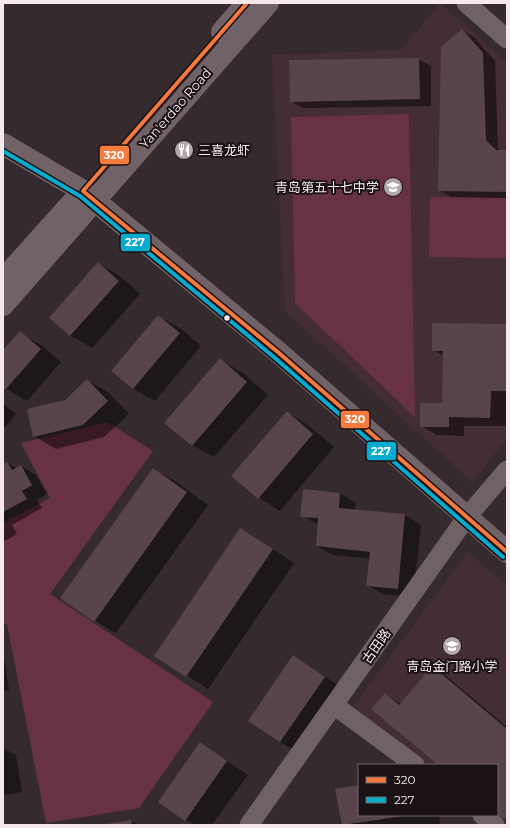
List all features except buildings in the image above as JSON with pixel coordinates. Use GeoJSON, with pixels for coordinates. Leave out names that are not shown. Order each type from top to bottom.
{"type":"FeatureCollection","features":[{"type":"Feature","properties":{"kind":"main road","name":"Yan'erdao Road"},"geometry":{"type":"LineString","coordinates":[[3,305],[88,195],[247,3]]}},
{"type":"Feature","properties":{"kind":"main road","name":"Yan'erdao Road"},"geometry":{"type":"LineString","coordinates":[[3,280],[88,195],[268,3]]}},
{"type":"Feature","properties":{"kind":"main road"},"geometry":{"type":"LineString","coordinates":[[3,144],[88,195],[279,352],[466,518],[507,552]]}},
{"type":"Feature","properties":{"kind":"street"},"geometry":{"type":"LineString","coordinates":[[466,3],[507,39]]}},
{"type":"Feature","properties":{"kind":"street","name":"古田路"},"geometry":{"type":"LineString","coordinates":[[249,825],[466,518],[507,470]]}},
{"type":"Feature","properties":{"kind":"street"},"geometry":{"type":"LineString","coordinates":[[334,705],[414,764]]}},
{"type":"Feature","properties":{"kind":"street"},"geometry":{"type":"LineString","coordinates":[[483,816],[495,825]]}},
{"type":"Feature","properties":{"kind":"shaded area","name":"青岛第五十七中学"},"geometry":{"type":"Polygon","coordinates":[[[440,3],[507,62],[507,439],[472,482],[285,311],[272,55],[401,50],[440,3]]]}},
{"type":"Feature","properties":{"kind":"shaded area"},"geometry":{"type":"Polygon","coordinates":[[[409,114],[415,417],[295,303],[291,117],[409,114]]]}},
{"type":"Feature","properties":{"kind":"shaded area"},"geometry":{"type":"Polygon","coordinates":[[[430,197],[507,198],[507,258],[429,257],[430,197]]]}},
{"type":"Feature","properties":{"kind":"shaded area"},"geometry":{"type":"Polygon","coordinates":[[[107,422],[153,451],[50,594],[213,702],[139,808],[46,823],[7,624],[3,624],[3,523],[50,498],[21,443],[107,422]]]}},
{"type":"Feature","properties":{"kind":"shaded area","name":"青岛金门路小学"},"geometry":{"type":"Polygon","coordinates":[[[468,552],[507,586],[507,825],[500,825],[497,816],[498,764],[425,764],[353,706],[468,552]]]}},
{"type":"Feature","properties":{"kind":"transit line","name":"320"},"geometry":{"type":"LineString","coordinates":[[247,3],[83,191],[279,353],[507,552]]}},
{"type":"Feature","properties":{"kind":"transit line","name":"227"},"geometry":{"type":"LineString","coordinates":[[3,151],[80,196],[275,358],[503,557]]}},
{"type":"Feature","properties":{"kind":"place","name":"三喜龙虾"},"geometry":{"type":"Point","coordinates":[184,150]}},
{"type":"Feature","properties":{"kind":"place","name":"青岛第五十七中学"},"geometry":{"type":"Point","coordinates":[393,187]}},
{"type":"Feature","properties":{"kind":"place","name":"青岛金门路小学"},"geometry":{"type":"Point","coordinates":[452,646]}}]}
